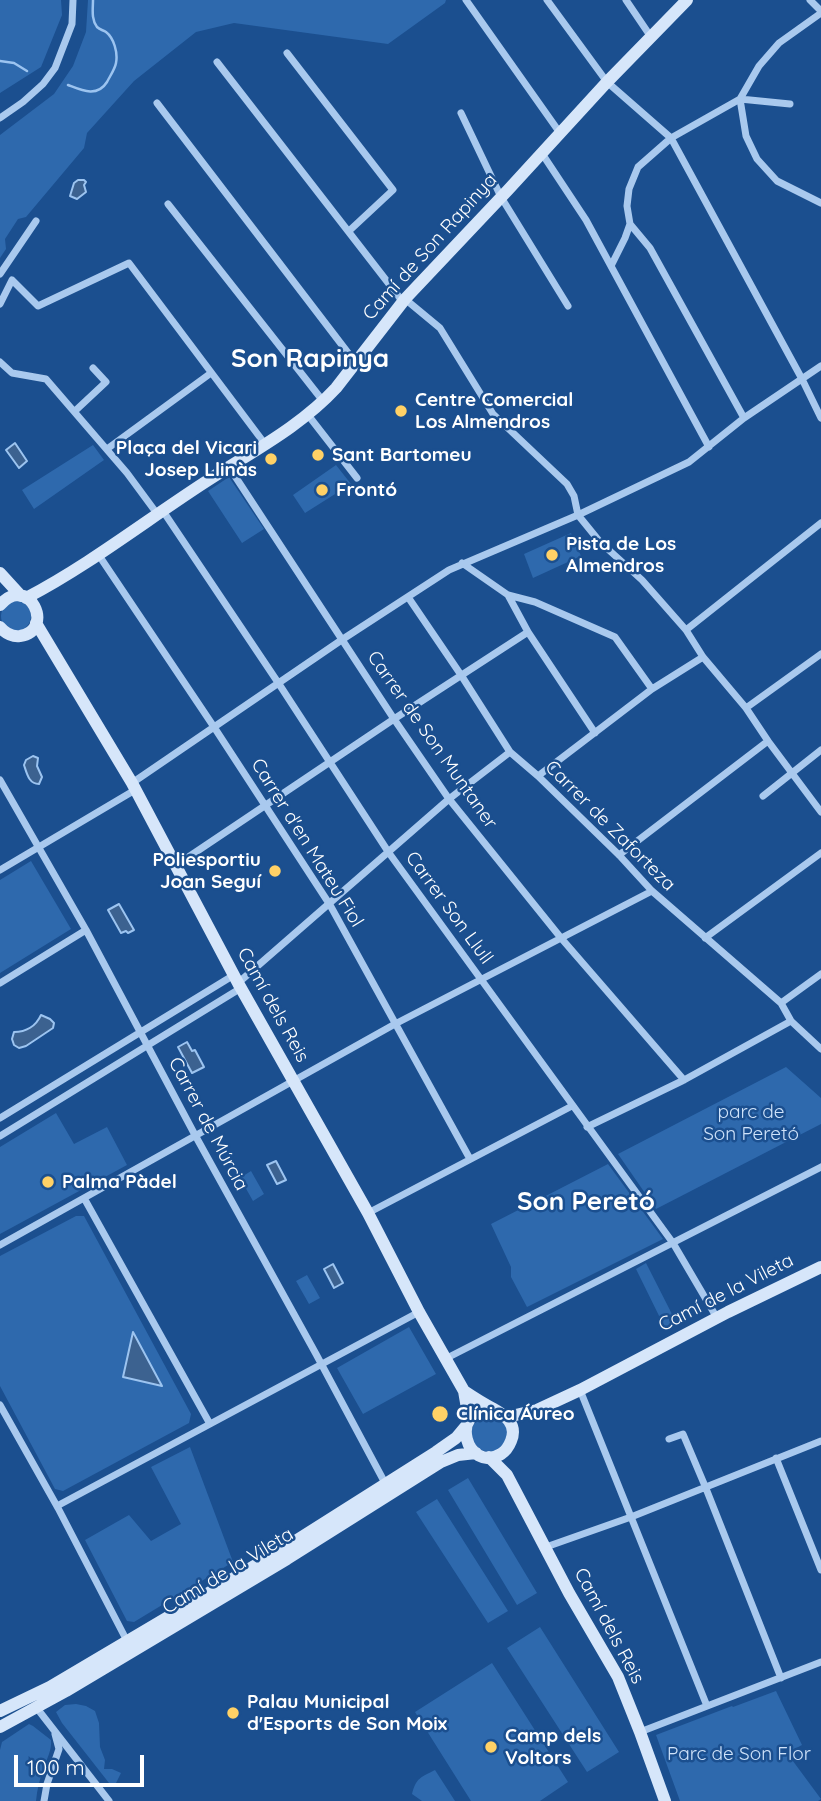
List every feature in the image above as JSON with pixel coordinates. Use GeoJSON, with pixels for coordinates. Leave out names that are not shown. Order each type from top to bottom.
{"type":"FeatureCollection","features":[{"type":"Feature","properties":{"kind":"street"},"geometry":{"type":"LineString","coordinates":[[0,118],[43,85],[54,68],[72,23],[73,0]]}},
{"type":"Feature","properties":{"kind":"street"},"geometry":{"type":"LineString","coordinates":[[466,0],[560,133]]}},
{"type":"Feature","properties":{"kind":"street"},"geometry":{"type":"LineString","coordinates":[[547,0],[607,82],[671,138],[821,418]]}},
{"type":"Feature","properties":{"kind":"street"},"geometry":{"type":"LineString","coordinates":[[626,0],[651,37]]}},
{"type":"Feature","properties":{"kind":"street","name":"Camí de Son Rapinya"},"geometry":{"type":"LineString","coordinates":[[1,603],[9,597],[24,597],[44,588],[265,444],[323,402],[404,300],[687,0]]}},
{"type":"Feature","properties":{"kind":"street"},"geometry":{"type":"LineString","coordinates":[[611,266],[630,224],[627,206],[629,189],[638,167],[671,138],[740,99],[760,66],[779,43],[821,12],[810,0]]}},
{"type":"Feature","properties":{"kind":"street"},"geometry":{"type":"LineString","coordinates":[[287,53],[393,190],[349,231]]}},
{"type":"Feature","properties":{"kind":"street"},"geometry":{"type":"LineString","coordinates":[[217,62],[404,300],[440,328],[494,414],[567,484],[574,496],[578,515],[600,541],[642,580],[686,630],[703,657],[746,708],[821,811]]}},
{"type":"Feature","properties":{"kind":"street"},"geometry":{"type":"LineString","coordinates":[[740,99],[790,104]]}},
{"type":"Feature","properties":{"kind":"street"},"geometry":{"type":"LineString","coordinates":[[740,99],[746,136],[757,159],[777,181],[821,203]]}},
{"type":"Feature","properties":{"kind":"street"},"geometry":{"type":"LineString","coordinates":[[156,103],[355,362]]}},
{"type":"Feature","properties":{"kind":"street"},"geometry":{"type":"LineString","coordinates":[[461,113],[501,197],[568,306]]}},
{"type":"Feature","properties":{"kind":"street"},"geometry":{"type":"LineString","coordinates":[[541,152],[586,220],[709,447]]}},
{"type":"Feature","properties":{"kind":"street"},"geometry":{"type":"LineString","coordinates":[[168,204],[323,402]]}},
{"type":"Feature","properties":{"kind":"street"},"geometry":{"type":"LineString","coordinates":[[0,274],[36,221]]}},
{"type":"Feature","properties":{"kind":"street"},"geometry":{"type":"LineString","coordinates":[[630,224],[650,248],[744,418]]}},
{"type":"Feature","properties":{"kind":"street"},"geometry":{"type":"LineString","coordinates":[[0,304],[12,280],[38,306],[128,263],[265,444]]}},
{"type":"Feature","properties":{"kind":"street","name":"Carrer Son Llull"},"geometry":{"type":"LineString","coordinates":[[0,362],[12,373],[46,379],[160,513],[279,684],[389,853],[673,1243],[716,1318]]}},
{"type":"Feature","properties":{"kind":"street"},"geometry":{"type":"LineString","coordinates":[[0,870],[133,787],[214,727],[461,563],[578,515],[689,462],[744,418],[821,366]]}},
{"type":"Feature","properties":{"kind":"street"},"geometry":{"type":"LineString","coordinates":[[75,411],[106,382],[93,368]]}},
{"type":"Feature","properties":{"kind":"street"},"geometry":{"type":"LineString","coordinates":[[107,449],[211,373]]}},
{"type":"Feature","properties":{"kind":"street"},"geometry":{"type":"LineString","coordinates":[[308,415],[357,478]]}},
{"type":"Feature","properties":{"kind":"street","name":"Carrer de Son Muntaner"},"geometry":{"type":"LineString","coordinates":[[229,467],[449,799],[561,937],[684,1080]]}},
{"type":"Feature","properties":{"kind":"street"},"geometry":{"type":"LineString","coordinates":[[686,630],[821,523]]}},
{"type":"Feature","properties":{"kind":"street","name":"Carrer d'en Mateu Fiol"},"geometry":{"type":"LineString","coordinates":[[98,554],[330,905],[470,1159]]}},
{"type":"Feature","properties":{"kind":"street"},"geometry":{"type":"LineString","coordinates":[[461,563],[508,595],[535,602],[615,638],[652,689]]}},
{"type":"Feature","properties":{"kind":"street"},"geometry":{"type":"LineString","coordinates":[[4,578],[37,610]]}},
{"type":"Feature","properties":{"kind":"street"},"geometry":{"type":"LineString","coordinates":[[1,603],[4,578]]}},
{"type":"Feature","properties":{"kind":"street"},"geometry":{"type":"LineString","coordinates":[[26,635],[36,623],[44,588]]}},
{"type":"Feature","properties":{"kind":"street"},"geometry":{"type":"LineString","coordinates":[[508,595],[528,632],[595,733]]}},
{"type":"Feature","properties":{"kind":"street","name":"Carrer de Zaforteza"},"geometry":{"type":"LineString","coordinates":[[408,597],[510,752],[620,855],[652,891],[781,1003],[791,1021],[821,1049]]}},
{"type":"Feature","properties":{"kind":"street","name":"Camí dels Reis"},"geometry":{"type":"LineString","coordinates":[[36,623],[133,787],[238,982],[368,1213],[419,1312],[464,1391],[468,1423]]}},
{"type":"Feature","properties":{"kind":"street"},"geometry":{"type":"LineString","coordinates":[[176,866],[528,632]]}},
{"type":"Feature","properties":{"kind":"street"},"geometry":{"type":"LineString","coordinates":[[3,633],[26,635],[45,641]]}},
{"type":"Feature","properties":{"kind":"street"},"geometry":{"type":"LineString","coordinates":[[746,708],[821,654]]}},
{"type":"Feature","properties":{"kind":"street"},"geometry":{"type":"LineString","coordinates":[[538,776],[652,689],[703,657]]}},
{"type":"Feature","properties":{"kind":"street"},"geometry":{"type":"LineString","coordinates":[[620,855],[768,741]]}},
{"type":"Feature","properties":{"kind":"street"},"geometry":{"type":"LineString","coordinates":[[763,796],[821,750]]}},
{"type":"Feature","properties":{"kind":"street"},"geometry":{"type":"LineString","coordinates":[[0,1136],[148,1046],[238,982],[330,905],[449,799],[510,752]]}},
{"type":"Feature","properties":{"kind":"street","name":"Carrer de Múrcia"},"geometry":{"type":"LineString","coordinates":[[0,780],[86,930],[385,1483]]}},
{"type":"Feature","properties":{"kind":"street"},"geometry":{"type":"LineString","coordinates":[[705,938],[821,853]]}},
{"type":"Feature","properties":{"kind":"street"},"geometry":{"type":"LineString","coordinates":[[0,1245],[395,1024],[652,891]]}},
{"type":"Feature","properties":{"kind":"street"},"geometry":{"type":"LineString","coordinates":[[0,983],[86,930]]}},
{"type":"Feature","properties":{"kind":"street"},"geometry":{"type":"LineString","coordinates":[[781,1003],[821,974]]}},
{"type":"Feature","properties":{"kind":"street"},"geometry":{"type":"LineString","coordinates":[[0,1118],[140,1031],[238,982]]}},
{"type":"Feature","properties":{"kind":"street"},"geometry":{"type":"LineString","coordinates":[[587,1127],[684,1080],[791,1021]]}},
{"type":"Feature","properties":{"kind":"street"},"geometry":{"type":"LineString","coordinates":[[368,1213],[572,1106]]}},
{"type":"Feature","properties":{"kind":"street"},"geometry":{"type":"LineString","coordinates":[[445,1359],[821,1167]]}},
{"type":"Feature","properties":{"kind":"street"},"geometry":{"type":"LineString","coordinates":[[84,1198],[210,1424]]}},
{"type":"Feature","properties":{"kind":"street","name":"Camí de la Vileta"},"geometry":{"type":"LineString","coordinates":[[507,1417],[537,1410],[580,1390],[716,1318],[821,1267]]}},
{"type":"Feature","properties":{"kind":"street"},"geometry":{"type":"LineString","coordinates":[[57,1506],[419,1312]]}},
{"type":"Feature","properties":{"kind":"street"},"geometry":{"type":"LineString","coordinates":[[580,1390],[707,1706]]}},
{"type":"Feature","properties":{"kind":"street","name":"Camí dels Reis"},"geometry":{"type":"LineString","coordinates":[[464,1391],[494,1410]]}},
{"type":"Feature","properties":{"kind":"street"},"geometry":{"type":"LineString","coordinates":[[0,1405],[57,1506],[127,1641]]}},
{"type":"Feature","properties":{"kind":"street"},"geometry":{"type":"LineString","coordinates":[[494,1410],[507,1417],[511,1423],[510,1442],[496,1456],[483,1455],[468,1445],[468,1423],[480,1411],[494,1410]]}},
{"type":"Feature","properties":{"kind":"street","name":"Camí de la Vileta"},"geometry":{"type":"LineString","coordinates":[[510,1442],[537,1410]]}},
{"type":"Feature","properties":{"kind":"street","name":"Camí de la Vileta"},"geometry":{"type":"LineString","coordinates":[[0,1711],[50,1687],[278,1552],[446,1445],[456,1438],[468,1423]]}},
{"type":"Feature","properties":{"kind":"street"},"geometry":{"type":"LineString","coordinates":[[669,1439],[682,1434],[781,1678]]}},
{"type":"Feature","properties":{"kind":"street"},"geometry":{"type":"LineString","coordinates":[[546,1547],[631,1517],[821,1441]]}},
{"type":"Feature","properties":{"kind":"street","name":"Camí dels Reis"},"geometry":{"type":"LineString","coordinates":[[507,1475],[510,1442]]}},
{"type":"Feature","properties":{"kind":"street","name":"Camí de la Vileta"},"geometry":{"type":"LineString","coordinates":[[0,1727],[73,1687],[287,1559],[441,1462],[458,1455],[483,1455]]}},
{"type":"Feature","properties":{"kind":"street","name":"Camí dels Reis"},"geometry":{"type":"LineString","coordinates":[[483,1455],[507,1475],[569,1593],[618,1677],[665,1801]]}},
{"type":"Feature","properties":{"kind":"street"},"geometry":{"type":"LineString","coordinates":[[776,1458],[821,1570]]}},
{"type":"Feature","properties":{"kind":"street"},"geometry":{"type":"LineString","coordinates":[[640,1732],[821,1662]]}},
{"type":"Feature","properties":{"kind":"street"},"geometry":{"type":"LineString","coordinates":[[0,1704],[24,1700]]}},
{"type":"Feature","properties":{"kind":"street"},"geometry":{"type":"LineString","coordinates":[[36,1707],[109,1801]]}},
{"type":"Feature","properties":{"kind":"street"},"geometry":{"type":"LineString","coordinates":[[44,1801],[59,1749],[54,1730]]}},
{"type":"Feature","properties":{"kind":"green space"},"geometry":{"type":"Polygon","coordinates":[[[0,0],[61,0],[62,15],[41,67],[0,93],[0,0]]]}},
{"type":"Feature","properties":{"kind":"green space"},"geometry":{"type":"Polygon","coordinates":[[[88,0],[446,0],[388,44],[234,23],[196,32],[134,81],[87,133],[84,148],[26,217],[18,219],[5,239],[6,249],[0,258],[0,135],[54,94],[73,66],[86,32],[88,0]]]}},
{"type":"Feature","properties":{"kind":"green space"},"geometry":{"type":"Polygon","coordinates":[[[93,445],[104,460],[34,509],[22,490],[93,445]]]}},
{"type":"Feature","properties":{"kind":"green space","name":"Frontó"},"geometry":{"type":"Polygon","coordinates":[[[336,465],[351,484],[305,513],[293,495],[336,465]]]}},
{"type":"Feature","properties":{"kind":"green space"},"geometry":{"type":"Polygon","coordinates":[[[229,477],[264,529],[242,543],[208,491],[229,477]]]}},
{"type":"Feature","properties":{"kind":"green space","name":"Pista de Los Almendros"},"geometry":{"type":"Polygon","coordinates":[[[571,533],[581,556],[533,578],[524,554],[571,533]]]}},
{"type":"Feature","properties":{"kind":"green space"},"geometry":{"type":"Polygon","coordinates":[[[16,601],[27,605],[31,616],[27,627],[16,631],[5,627],[1,616],[5,605],[16,601]]]}},
{"type":"Feature","properties":{"kind":"green space"},"geometry":{"type":"Polygon","coordinates":[[[31,861],[71,929],[0,973],[0,880],[31,861]]]}},
{"type":"Feature","properties":{"kind":"green space","name":"parc de Son Peretó"},"geometry":{"type":"Polygon","coordinates":[[[786,1067],[821,1098],[821,1124],[656,1209],[618,1154],[786,1067]]]}},
{"type":"Feature","properties":{"kind":"green space","name":"Palma Pàdel"},"geometry":{"type":"Polygon","coordinates":[[[56,1113],[74,1144],[107,1127],[127,1165],[0,1234],[0,1147],[56,1113]]]}},
{"type":"Feature","properties":{"kind":"green space"},"geometry":{"type":"Polygon","coordinates":[[[608,1164],[663,1239],[527,1307],[511,1277],[511,1267],[491,1224],[608,1164]]]}},
{"type":"Feature","properties":{"kind":"green space"},"geometry":{"type":"Polygon","coordinates":[[[251,1171],[264,1194],[253,1201],[240,1178],[251,1171]]]}},
{"type":"Feature","properties":{"kind":"green space"},"geometry":{"type":"Polygon","coordinates":[[[76,1216],[84,1216],[191,1414],[189,1423],[63,1491],[55,1489],[0,1386],[0,1256],[76,1216]]]}},
{"type":"Feature","properties":{"kind":"green space"},"geometry":{"type":"Polygon","coordinates":[[[646,1263],[677,1324],[666,1330],[636,1269],[646,1263]]]}},
{"type":"Feature","properties":{"kind":"green space"},"geometry":{"type":"Polygon","coordinates":[[[307,1275],[320,1298],[309,1304],[296,1281],[307,1275]]]}},
{"type":"Feature","properties":{"kind":"green space"},"geometry":{"type":"Polygon","coordinates":[[[409,1327],[436,1374],[363,1414],[337,1368],[409,1327]]]}},
{"type":"Feature","properties":{"kind":"green space"},"geometry":{"type":"Polygon","coordinates":[[[485,1415],[498,1416],[507,1424],[508,1441],[493,1453],[480,1450],[471,1439],[474,1425],[485,1415]]]}},
{"type":"Feature","properties":{"kind":"green space"},"geometry":{"type":"Polygon","coordinates":[[[190,1447],[233,1562],[134,1622],[127,1621],[85,1540],[129,1515],[151,1541],[181,1524],[151,1467],[190,1447]]]}},
{"type":"Feature","properties":{"kind":"green space"},"geometry":{"type":"Polygon","coordinates":[[[468,1478],[537,1593],[517,1605],[448,1490],[468,1478]]]}},
{"type":"Feature","properties":{"kind":"green space"},"geometry":{"type":"Polygon","coordinates":[[[437,1499],[508,1611],[488,1623],[416,1512],[437,1499]]]}},
{"type":"Feature","properties":{"kind":"green space"},"geometry":{"type":"Polygon","coordinates":[[[540,1627],[619,1752],[587,1772],[507,1648],[540,1627]]]}},
{"type":"Feature","properties":{"kind":"green space","name":"Camp dels Voltors"},"geometry":{"type":"Polygon","coordinates":[[[492,1663],[568,1782],[540,1801],[471,1801],[415,1712],[492,1663]]]}},
{"type":"Feature","properties":{"kind":"green space","name":"Parc de Son Flor"},"geometry":{"type":"Polygon","coordinates":[[[776,1691],[802,1745],[787,1753],[821,1799],[680,1801],[656,1735],[776,1691]]]}},
{"type":"Feature","properties":{"kind":"green space"},"geometry":{"type":"Polygon","coordinates":[[[76,1704],[95,1711],[99,1723],[100,1747],[105,1760],[104,1769],[121,1773],[116,1783],[109,1783],[56,1712],[65,1705],[76,1704]]]}},
{"type":"Feature","properties":{"kind":"green space"},"geometry":{"type":"Polygon","coordinates":[[[29,1724],[51,1740],[36,1801],[0,1801],[2,1742],[29,1724]]]}},
{"type":"Feature","properties":{"kind":"green space"},"geometry":{"type":"Polygon","coordinates":[[[435,1770],[455,1801],[422,1801],[412,1794],[415,1784],[435,1770]]]}},
{"type":"Feature","properties":{"kind":"shaded area"},"geometry":{"type":"Polygon","coordinates":[[[78,180],[86,182],[86,192],[77,199],[70,196],[74,183],[78,180]]]}},
{"type":"Feature","properties":{"kind":"shaded area"},"geometry":{"type":"Polygon","coordinates":[[[15,443],[27,461],[19,468],[6,450],[15,443]]]}},
{"type":"Feature","properties":{"kind":"shaded area"},"geometry":{"type":"Polygon","coordinates":[[[33,756],[38,758],[37,766],[42,777],[39,784],[27,775],[24,765],[26,760],[33,756]]]}},
{"type":"Feature","properties":{"kind":"shaded area"},"geometry":{"type":"Polygon","coordinates":[[[119,904],[134,930],[128,933],[121,933],[108,910],[119,904]]]}},
{"type":"Feature","properties":{"kind":"shaded area"},"geometry":{"type":"Polygon","coordinates":[[[41,1015],[54,1023],[53,1028],[26,1046],[19,1048],[14,1045],[14,1032],[30,1028],[41,1015]]]}},
{"type":"Feature","properties":{"kind":"shaded area"},"geometry":{"type":"Polygon","coordinates":[[[187,1042],[192,1051],[195,1050],[204,1067],[192,1073],[178,1047],[187,1042]]]}},
{"type":"Feature","properties":{"kind":"shaded area"},"geometry":{"type":"Polygon","coordinates":[[[276,1161],[286,1180],[277,1184],[267,1165],[276,1161]]]}},
{"type":"Feature","properties":{"kind":"shaded area"},"geometry":{"type":"Polygon","coordinates":[[[333,1264],[343,1283],[334,1288],[324,1269],[333,1264]]]}},
{"type":"Feature","properties":{"kind":"shaded area"},"geometry":{"type":"Polygon","coordinates":[[[133,1332],[162,1386],[123,1377],[133,1332]]]}},
{"type":"Feature","properties":{"kind":"waterway"},"geometry":{"type":"LineString","coordinates":[[68,85],[89,91],[99,90],[107,82],[115,65],[113,42],[94,21],[93,0]]}},
{"type":"Feature","properties":{"kind":"waterway"},"geometry":{"type":"LineString","coordinates":[[0,61],[14,63],[27,71]]}},
{"type":"Feature","properties":{"kind":"place","name":"Centre Comercial Los Almendros"},"geometry":{"type":"Point","coordinates":[401,411]}},
{"type":"Feature","properties":{"kind":"place","name":"Sant Bartomeu"},"geometry":{"type":"Point","coordinates":[318,455]}},
{"type":"Feature","properties":{"kind":"place","name":"Plaça del Vicari Josep Llinàs"},"geometry":{"type":"Point","coordinates":[271,459]}},
{"type":"Feature","properties":{"kind":"place","name":"Frontó"},"geometry":{"type":"Point","coordinates":[322,490]}},
{"type":"Feature","properties":{"kind":"place","name":"Pista de Los Almendros"},"geometry":{"type":"Point","coordinates":[552,555]}},
{"type":"Feature","properties":{"kind":"place","name":"Poliesportiu Joan Seguí"},"geometry":{"type":"Point","coordinates":[275,871]}},
{"type":"Feature","properties":{"kind":"place","name":"Palma Pàdel"},"geometry":{"type":"Point","coordinates":[48,1182]}},
{"type":"Feature","properties":{"kind":"place","name":"Clínica Áureo"},"geometry":{"type":"Point","coordinates":[440,1414]}},
{"type":"Feature","properties":{"kind":"place","name":"Palau Municipal d'Esports de Son Moix"},"geometry":{"type":"Point","coordinates":[233,1713]}},
{"type":"Feature","properties":{"kind":"place","name":"Camp dels Voltors"},"geometry":{"type":"Point","coordinates":[491,1747]}},
{"type":"Feature","properties":{"kind":"district","name":"Son Rapinya"},"geometry":{"type":"Point","coordinates":[310,359]}},
{"type":"Feature","properties":{"kind":"district","name":"Son Peretó"},"geometry":{"type":"Point","coordinates":[586,1202]}}]}
